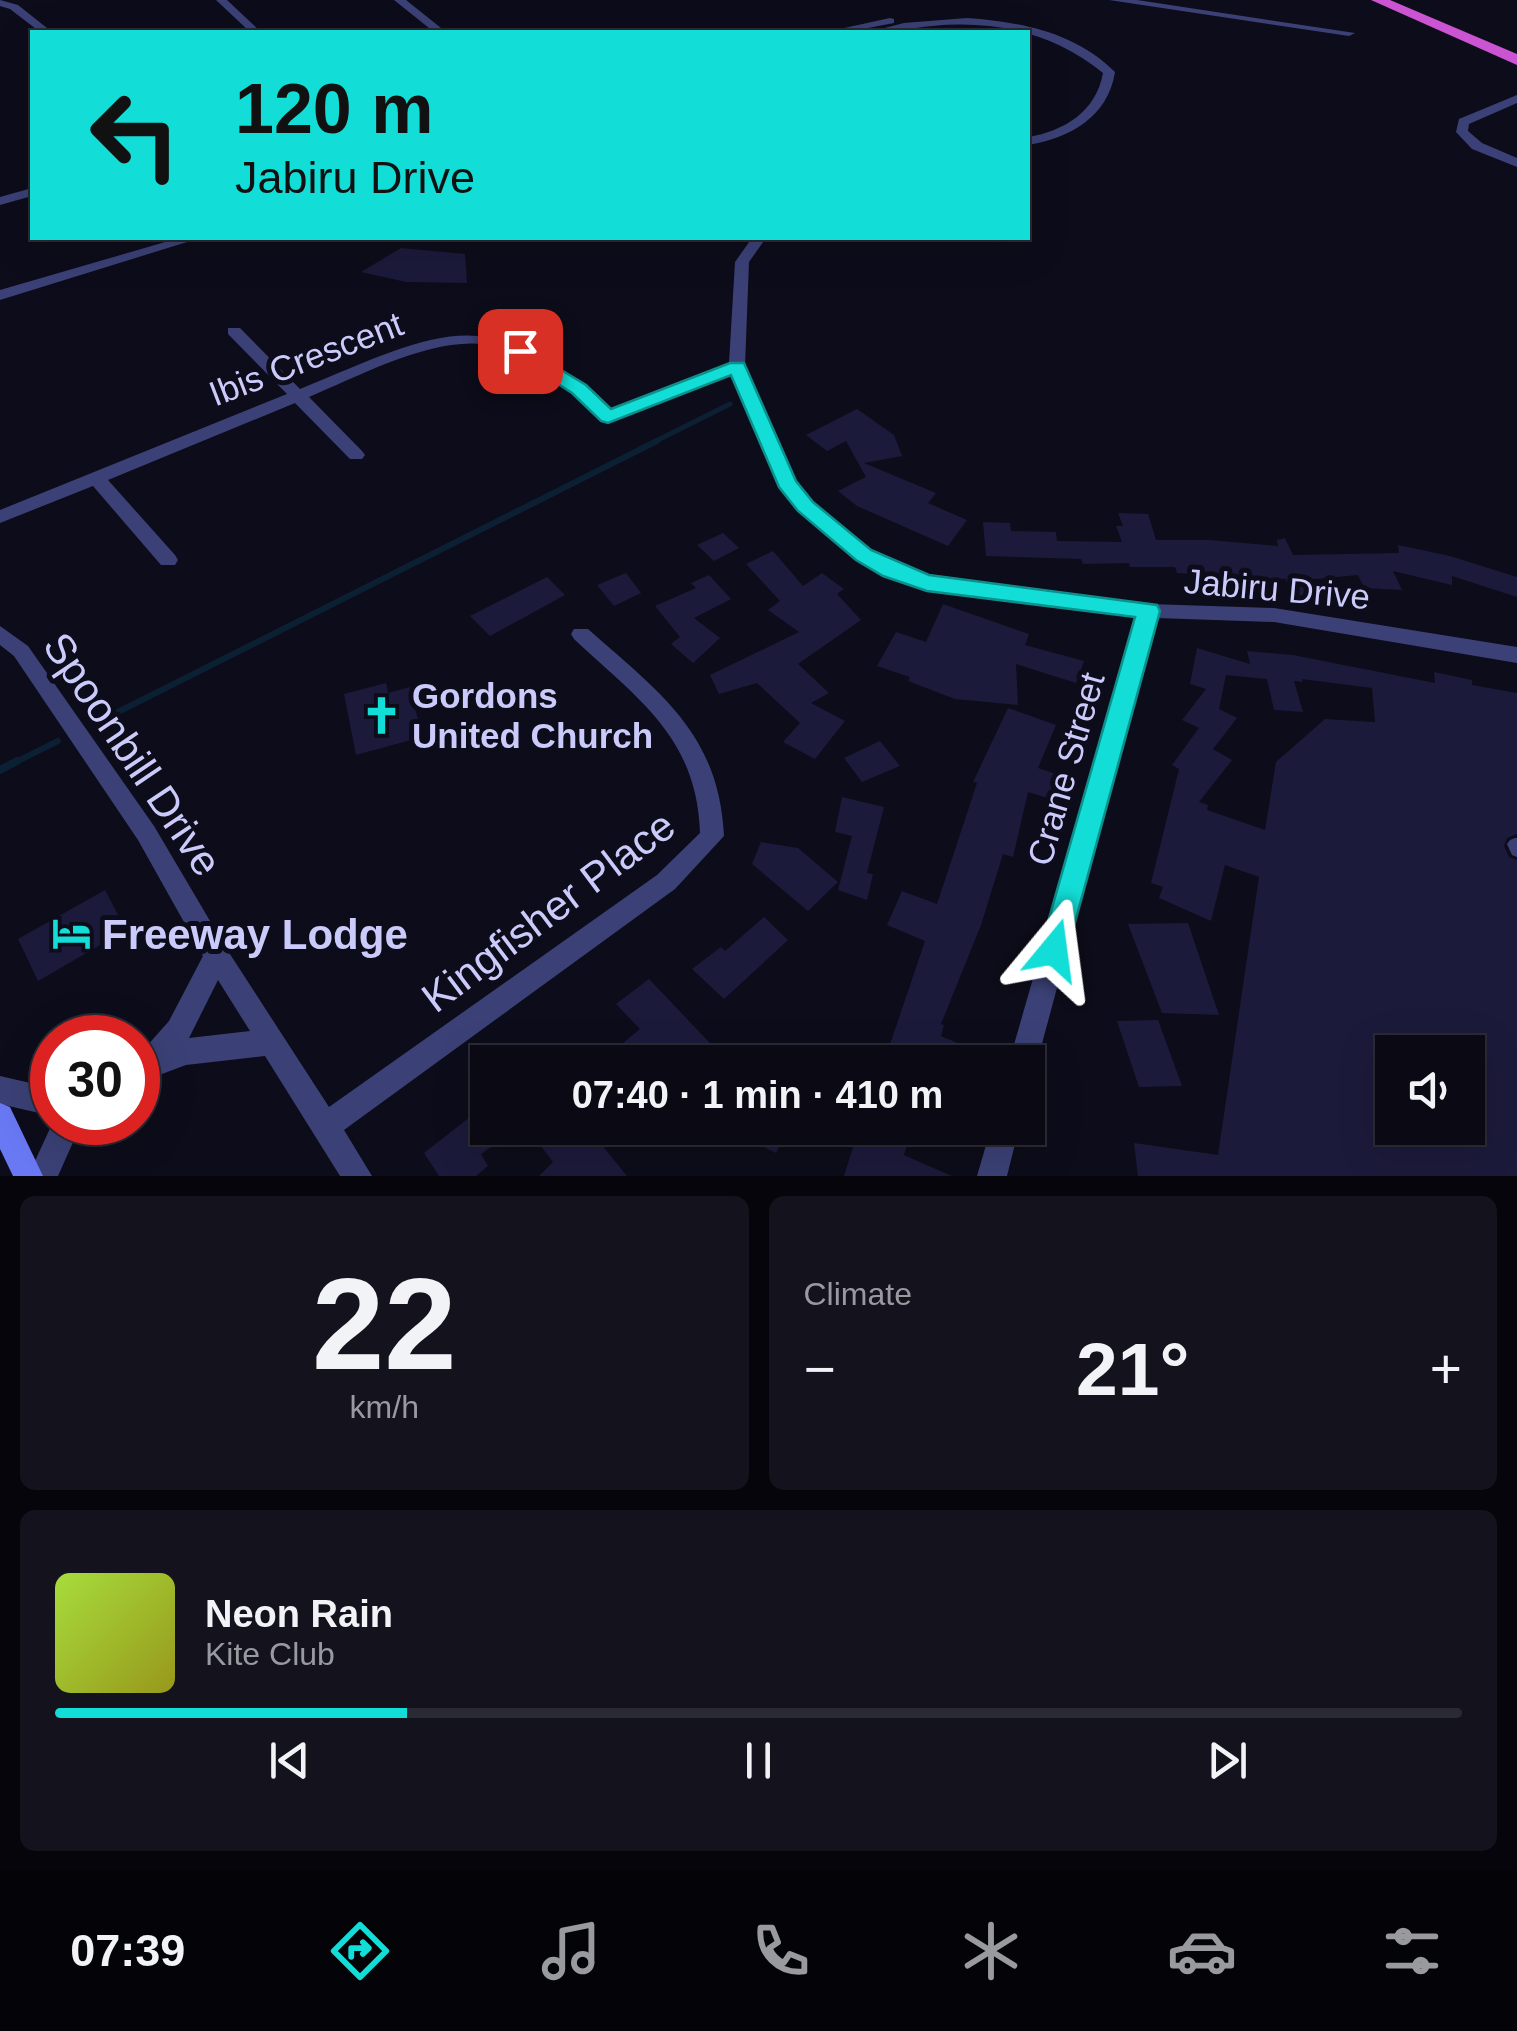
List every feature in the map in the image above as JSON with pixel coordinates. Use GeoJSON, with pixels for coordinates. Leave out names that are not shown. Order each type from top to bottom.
{"type":"FeatureCollection","features":[{"type":"Feature","properties":{"kind":"highway"},"geometry":{"type":"LineString","coordinates":[[1378,0],[1517,60]]}},
{"type":"Feature","properties":{"kind":"highway"},"geometry":{"type":"LineString","coordinates":[[1397,0],[1517,51]]}},
{"type":"Feature","properties":{"kind":"main road"},"geometry":{"type":"LineString","coordinates":[[0,1117],[28,1176]]}},
{"type":"Feature","properties":{"kind":"street"},"geometry":{"type":"LineString","coordinates":[[221,0],[254,30]]}},
{"type":"Feature","properties":{"kind":"street"},"geometry":{"type":"LineString","coordinates":[[399,0],[437,30]]}},
{"type":"Feature","properties":{"kind":"street"},"geometry":{"type":"LineString","coordinates":[[1114,0],[1349,33]]}},
{"type":"Feature","properties":{"kind":"street"},"geometry":{"type":"LineString","coordinates":[[1192,0],[1208,15]]}},
{"type":"Feature","properties":{"kind":"street"},"geometry":{"type":"LineString","coordinates":[[0,3],[14,8],[43,30]]}},
{"type":"Feature","properties":{"kind":"street"},"geometry":{"type":"LineString","coordinates":[[844,30],[916,18],[999,23],[1074,43],[1109,72],[1108,87],[1096,106],[1070,129],[1052,138],[1030,141]]}},
{"type":"Feature","properties":{"kind":"street"},"geometry":{"type":"LineString","coordinates":[[892,30],[966,22]]}},
{"type":"Feature","properties":{"kind":"street"},"geometry":{"type":"LineString","coordinates":[[1517,99],[1463,122],[1462,132],[1478,146],[1517,163]]}},
{"type":"Feature","properties":{"kind":"street"},"geometry":{"type":"LineString","coordinates":[[0,201],[30,193]]}},
{"type":"Feature","properties":{"kind":"street"},"geometry":{"type":"LineString","coordinates":[[0,295],[186,240]]}},
{"type":"Feature","properties":{"kind":"street","name":"Jabiru Drive"},"geometry":{"type":"LineString","coordinates":[[758,240],[742,262],[737,366],[786,483],[806,506],[864,555],[890,570],[927,583],[1149,611],[1274,615],[1517,656]]}},
{"type":"Feature","properties":{"kind":"street"},"geometry":{"type":"LineString","coordinates":[[234,331],[356,456]]}},
{"type":"Feature","properties":{"kind":"street","name":"Ibis Crescent"},"geometry":{"type":"LineString","coordinates":[[0,517],[405,352],[467,340],[493,340],[520,351],[579,389],[608,417],[737,366]]}},
{"type":"Feature","properties":{"kind":"street"},"geometry":{"type":"LineString","coordinates":[[94,477],[168,560]]}},
{"type":"Feature","properties":{"kind":"street","name":"Crane Street"},"geometry":{"type":"LineString","coordinates":[[1028,1045],[1149,611]]}},
{"type":"Feature","properties":{"kind":"street","name":"Spoonbill Drive"},"geometry":{"type":"LineString","coordinates":[[0,633],[20,651],[146,833],[216,956],[357,1176]]}},
{"type":"Feature","properties":{"kind":"street","name":"Kingfisher Place"},"geometry":{"type":"LineString","coordinates":[[326,1126],[666,882],[712,836],[711,796],[685,733],[581,634]]}},
{"type":"Feature","properties":{"kind":"street"},"geometry":{"type":"LineString","coordinates":[[160,1050],[180,1030],[216,956]]}},
{"type":"Feature","properties":{"kind":"street"},"geometry":{"type":"LineString","coordinates":[[160,1061],[207,1048],[274,1042]]}},
{"type":"Feature","properties":{"kind":"street"},"geometry":{"type":"LineString","coordinates":[[0,1090],[30,1097]]}},
{"type":"Feature","properties":{"kind":"street"},"geometry":{"type":"LineString","coordinates":[[43,1176],[57,1145]]}},
{"type":"Feature","properties":{"kind":"street"},"geometry":{"type":"LineString","coordinates":[[992,1176],[1000,1145]]}},
{"type":"Feature","properties":{"kind":"building"},"geometry":{"type":"Polygon","coordinates":[[[401,248],[465,254],[467,283],[406,282],[361,272],[401,248]]]}},
{"type":"Feature","properties":{"kind":"building"},"geometry":{"type":"Polygon","coordinates":[[[857,409],[894,435],[902,456],[864,463],[936,493],[928,503],[967,520],[948,546],[857,506],[838,491],[866,477],[846,441],[827,451],[806,435],[857,409]]]}},
{"type":"Feature","properties":{"kind":"building"},"geometry":{"type":"Polygon","coordinates":[[[1118,513],[1148,514],[1156,540],[1278,546],[1277,540],[1285,538],[1293,555],[1399,553],[1398,545],[1517,577],[1517,597],[1452,576],[1452,585],[1393,571],[1402,590],[1364,588],[1358,575],[1305,580],[1313,597],[1290,595],[1286,579],[1177,573],[1175,567],[1130,567],[1129,563],[1083,564],[1081,559],[986,556],[983,522],[1010,523],[1011,531],[1056,532],[1057,541],[1122,542],[1116,526],[1123,526],[1118,513]]]}},
{"type":"Feature","properties":{"kind":"building"},"geometry":{"type":"Polygon","coordinates":[[[723,533],[739,548],[714,561],[697,545],[723,533]]]}},
{"type":"Feature","properties":{"kind":"building"},"geometry":{"type":"Polygon","coordinates":[[[773,551],[803,586],[822,573],[844,589],[837,594],[861,620],[798,664],[829,693],[811,703],[845,721],[815,759],[783,742],[800,723],[757,683],[719,694],[710,675],[799,632],[768,610],[780,601],[746,564],[773,551]]]}},
{"type":"Feature","properties":{"kind":"building"},"geometry":{"type":"Polygon","coordinates":[[[626,573],[641,593],[614,606],[597,585],[626,573]]]}},
{"type":"Feature","properties":{"kind":"building"},"geometry":{"type":"Polygon","coordinates":[[[709,575],[731,599],[694,618],[720,638],[693,663],[671,644],[680,637],[655,606],[696,588],[691,583],[709,575]]]}},
{"type":"Feature","properties":{"kind":"building"},"geometry":{"type":"Polygon","coordinates":[[[547,577],[565,595],[490,636],[470,616],[547,577]]]}},
{"type":"Feature","properties":{"kind":"building"},"geometry":{"type":"Polygon","coordinates":[[[943,604],[1029,634],[1025,645],[1084,661],[1076,683],[1016,664],[1018,705],[955,699],[877,666],[896,632],[926,642],[943,604]]]}},
{"type":"Feature","properties":{"kind":"building"},"geometry":{"type":"Polygon","coordinates":[[[1197,648],[1250,664],[1247,651],[1293,655],[1435,683],[1434,672],[1472,680],[1472,685],[1517,693],[1517,834],[1507,838],[1504,846],[1509,857],[1517,860],[1517,1176],[1138,1176],[1134,1143],[1218,1155],[1259,877],[1225,865],[1211,921],[1159,898],[1163,887],[1151,883],[1179,769],[1172,765],[1199,728],[1182,720],[1206,689],[1190,684],[1197,648]],[[1226,675],[1219,709],[1237,718],[1213,749],[1232,760],[1199,802],[1208,805],[1207,810],[1265,830],[1276,762],[1325,719],[1375,722],[1372,688],[1302,679],[1303,682],[1294,681],[1303,712],[1274,710],[1267,679],[1226,675]]]}},
{"type":"Feature","properties":{"kind":"building","name":"Gordons United Church"},"geometry":{"type":"Polygon","coordinates":[[[386,683],[388,693],[410,687],[422,737],[356,755],[344,694],[386,683]]]}},
{"type":"Feature","properties":{"kind":"building"},"geometry":{"type":"Polygon","coordinates":[[[1008,708],[1056,725],[1038,768],[1065,777],[1058,801],[1028,792],[1013,857],[1003,854],[981,925],[941,1024],[941,1036],[962,1045],[890,1045],[925,941],[887,925],[902,891],[937,904],[977,783],[973,782],[1008,708]]]}},
{"type":"Feature","properties":{"kind":"building"},"geometry":{"type":"Polygon","coordinates":[[[880,741],[900,766],[862,782],[844,758],[880,741]]]}},
{"type":"Feature","properties":{"kind":"building"},"geometry":{"type":"Polygon","coordinates":[[[842,797],[884,807],[867,873],[873,874],[867,900],[838,890],[852,836],[835,832],[842,797]]]}},
{"type":"Feature","properties":{"kind":"building"},"geometry":{"type":"Polygon","coordinates":[[[761,842],[798,848],[838,882],[808,911],[752,864],[761,842]]]}},
{"type":"Feature","properties":{"kind":"building","name":"Freeway Lodge"},"geometry":{"type":"Polygon","coordinates":[[[105,890],[126,930],[38,981],[18,939],[105,890]]]}},
{"type":"Feature","properties":{"kind":"building"},"geometry":{"type":"Polygon","coordinates":[[[764,917],[788,940],[724,999],[692,969],[721,947],[725,951],[764,917]]]}},
{"type":"Feature","properties":{"kind":"building"},"geometry":{"type":"Polygon","coordinates":[[[1188,923],[1219,1015],[1162,1013],[1128,924],[1188,923]]]}},
{"type":"Feature","properties":{"kind":"building"},"geometry":{"type":"Polygon","coordinates":[[[649,979],[712,1045],[621,1045],[640,1029],[616,1004],[649,979]]]}},
{"type":"Feature","properties":{"kind":"building"},"geometry":{"type":"Polygon","coordinates":[[[1158,1020],[1182,1086],[1139,1087],[1117,1021],[1158,1020]]]}},
{"type":"Feature","properties":{"kind":"building"},"geometry":{"type":"Polygon","coordinates":[[[470,1117],[470,1145],[493,1145],[481,1154],[488,1166],[476,1176],[439,1176],[424,1153],[470,1117]]]}},
{"type":"Feature","properties":{"kind":"building"},"geometry":{"type":"Polygon","coordinates":[[[540,1145],[602,1145],[627,1176],[539,1176],[553,1162],[540,1145]]]}},
{"type":"Feature","properties":{"kind":"building"},"geometry":{"type":"Polygon","coordinates":[[[760,1145],[780,1145],[776,1153],[760,1145]]]}},
{"type":"Feature","properties":{"kind":"building"},"geometry":{"type":"Polygon","coordinates":[[[854,1145],[907,1145],[904,1155],[952,1176],[844,1176],[854,1145]]]}},
{"type":"Feature","properties":{"kind":"waterway"},"geometry":{"type":"LineString","coordinates":[[652,443],[730,404]]}},
{"type":"Feature","properties":{"kind":"waterway"},"geometry":{"type":"LineString","coordinates":[[116,713],[657,441]]}},
{"type":"Feature","properties":{"kind":"waterway"},"geometry":{"type":"LineString","coordinates":[[12,764],[58,741]]}},
{"type":"Feature","properties":{"kind":"waterway"},"geometry":{"type":"LineString","coordinates":[[0,770],[17,761]]}},
{"type":"Feature","properties":{"kind":"place","name":"Gordons United Church"},"geometry":{"type":"Point","coordinates":[382,716]}},
{"type":"Feature","properties":{"kind":"place","name":"Freeway Lodge"},"geometry":{"type":"Point","coordinates":[72,934]}},
{"type":"Feature","properties":{"kind":"route"},"geometry":{"type":"LineString","coordinates":[[520,351],[579,389],[608,417],[737,366],[786,483],[806,506],[864,555],[890,570],[927,583],[1149,611],[1054,950]]}}]}
